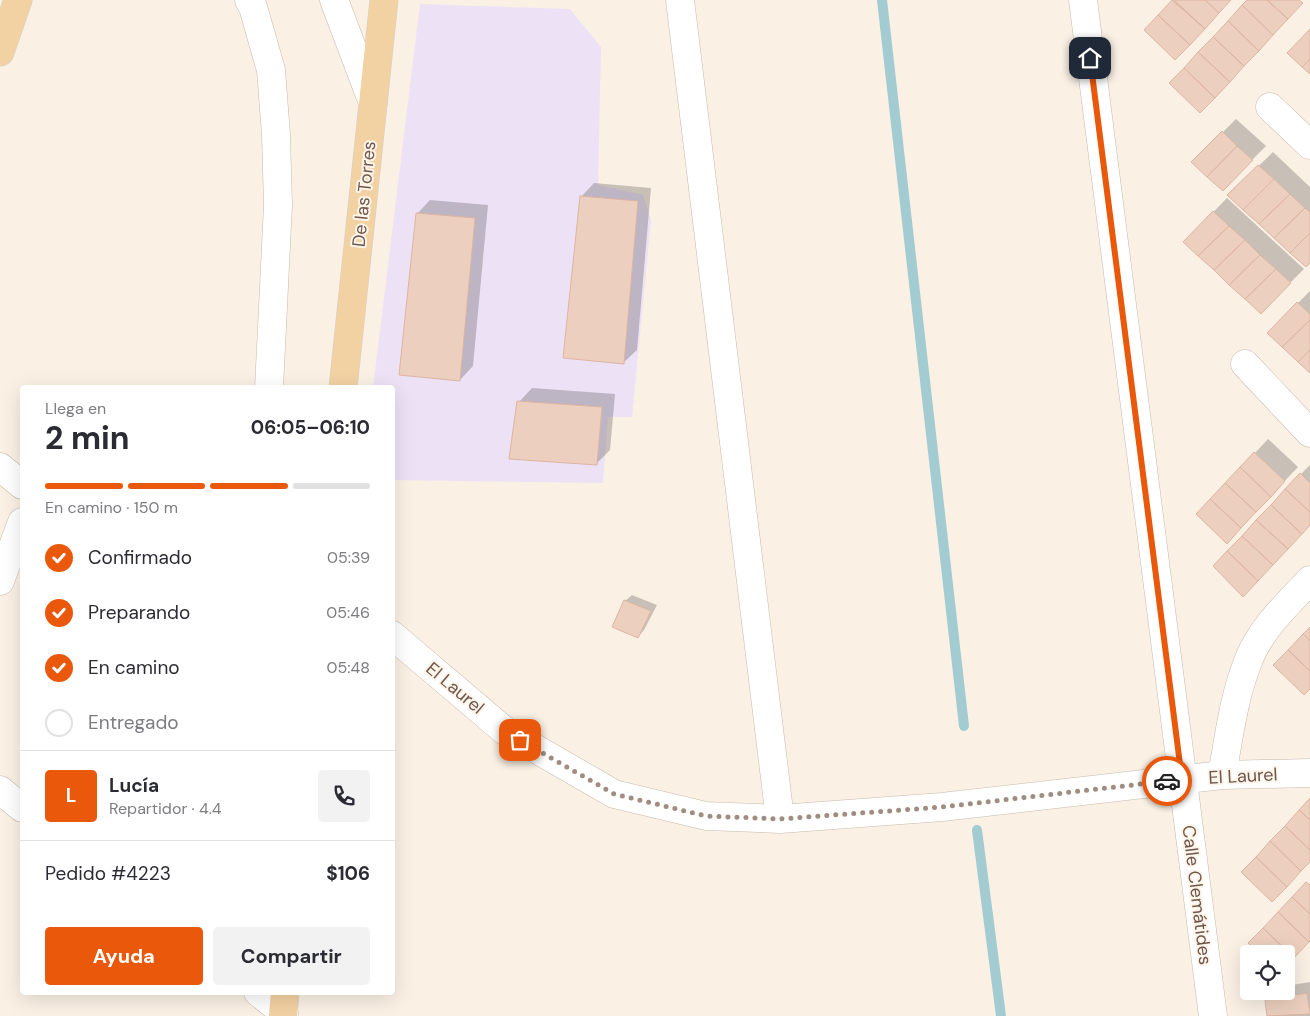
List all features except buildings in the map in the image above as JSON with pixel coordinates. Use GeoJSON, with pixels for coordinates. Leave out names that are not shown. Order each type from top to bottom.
{"type":"FeatureCollection","features":[{"type":"Feature","properties":{"kind":"main road"},"geometry":{"type":"LineString","coordinates":[[0,52],[18,0]]}},
{"type":"Feature","properties":{"kind":"main road","name":"De las Torres"},"geometry":{"type":"LineString","coordinates":[[343,385],[384,0]]}},
{"type":"Feature","properties":{"kind":"street"},"geometry":{"type":"LineString","coordinates":[[249,0],[253,7],[271,70],[276,135],[278,205],[269,385]]}},
{"type":"Feature","properties":{"kind":"street"},"geometry":{"type":"LineString","coordinates":[[334,0],[373,103]]}},
{"type":"Feature","properties":{"kind":"street"},"geometry":{"type":"LineString","coordinates":[[680,0],[780,819]]}},
{"type":"Feature","properties":{"kind":"street","name":"Calle Clemátides"},"geometry":{"type":"LineString","coordinates":[[1083,0],[1212,1016]]}},
{"type":"Feature","properties":{"kind":"street"},"geometry":{"type":"LineString","coordinates":[[1270,107],[1310,144]]}},
{"type":"Feature","properties":{"kind":"street"},"geometry":{"type":"LineString","coordinates":[[1245,364],[1310,433]]}},
{"type":"Feature","properties":{"kind":"street"},"geometry":{"type":"LineString","coordinates":[[0,467],[20,483]]}},
{"type":"Feature","properties":{"kind":"street"},"geometry":{"type":"LineString","coordinates":[[0,580],[20,527]]}},
{"type":"Feature","properties":{"kind":"street"},"geometry":{"type":"LineString","coordinates":[[1222,775],[1238,694],[1249,658],[1269,626],[1310,580]]}},
{"type":"Feature","properties":{"kind":"street","name":"El Laurel"},"geometry":{"type":"LineString","coordinates":[[395,638],[505,731],[614,794],[706,816],[780,819],[942,807],[1222,775],[1310,773]]}},
{"type":"Feature","properties":{"kind":"street"},"geometry":{"type":"LineString","coordinates":[[0,790],[20,806]]}},
{"type":"Feature","properties":{"kind":"street"},"geometry":{"type":"LineString","coordinates":[[263,995],[284,1007]]}},
{"type":"Feature","properties":{"kind":"shaded area"},"geometry":{"type":"Polygon","coordinates":[[[420,4],[570,9],[601,47],[598,185],[643,195],[651,220],[632,417],[608,417],[603,483],[395,480],[395,385],[373,385],[420,4]]]}},
{"type":"Feature","properties":{"kind":"waterway"},"geometry":{"type":"LineString","coordinates":[[882,0],[964,726]]}},
{"type":"Feature","properties":{"kind":"waterway"},"geometry":{"type":"LineString","coordinates":[[977,830],[1001,1016]]}},
{"type":"Feature","properties":{"kind":"way so far"},"geometry":{"type":"LineString","coordinates":[[520,740],[614,794],[706,816],[780,819],[942,807],[1167,781]]}},
{"type":"Feature","properties":{"kind":"route"},"geometry":{"type":"LineString","coordinates":[[1090,58],[1182,780],[1167,781]]}}]}
